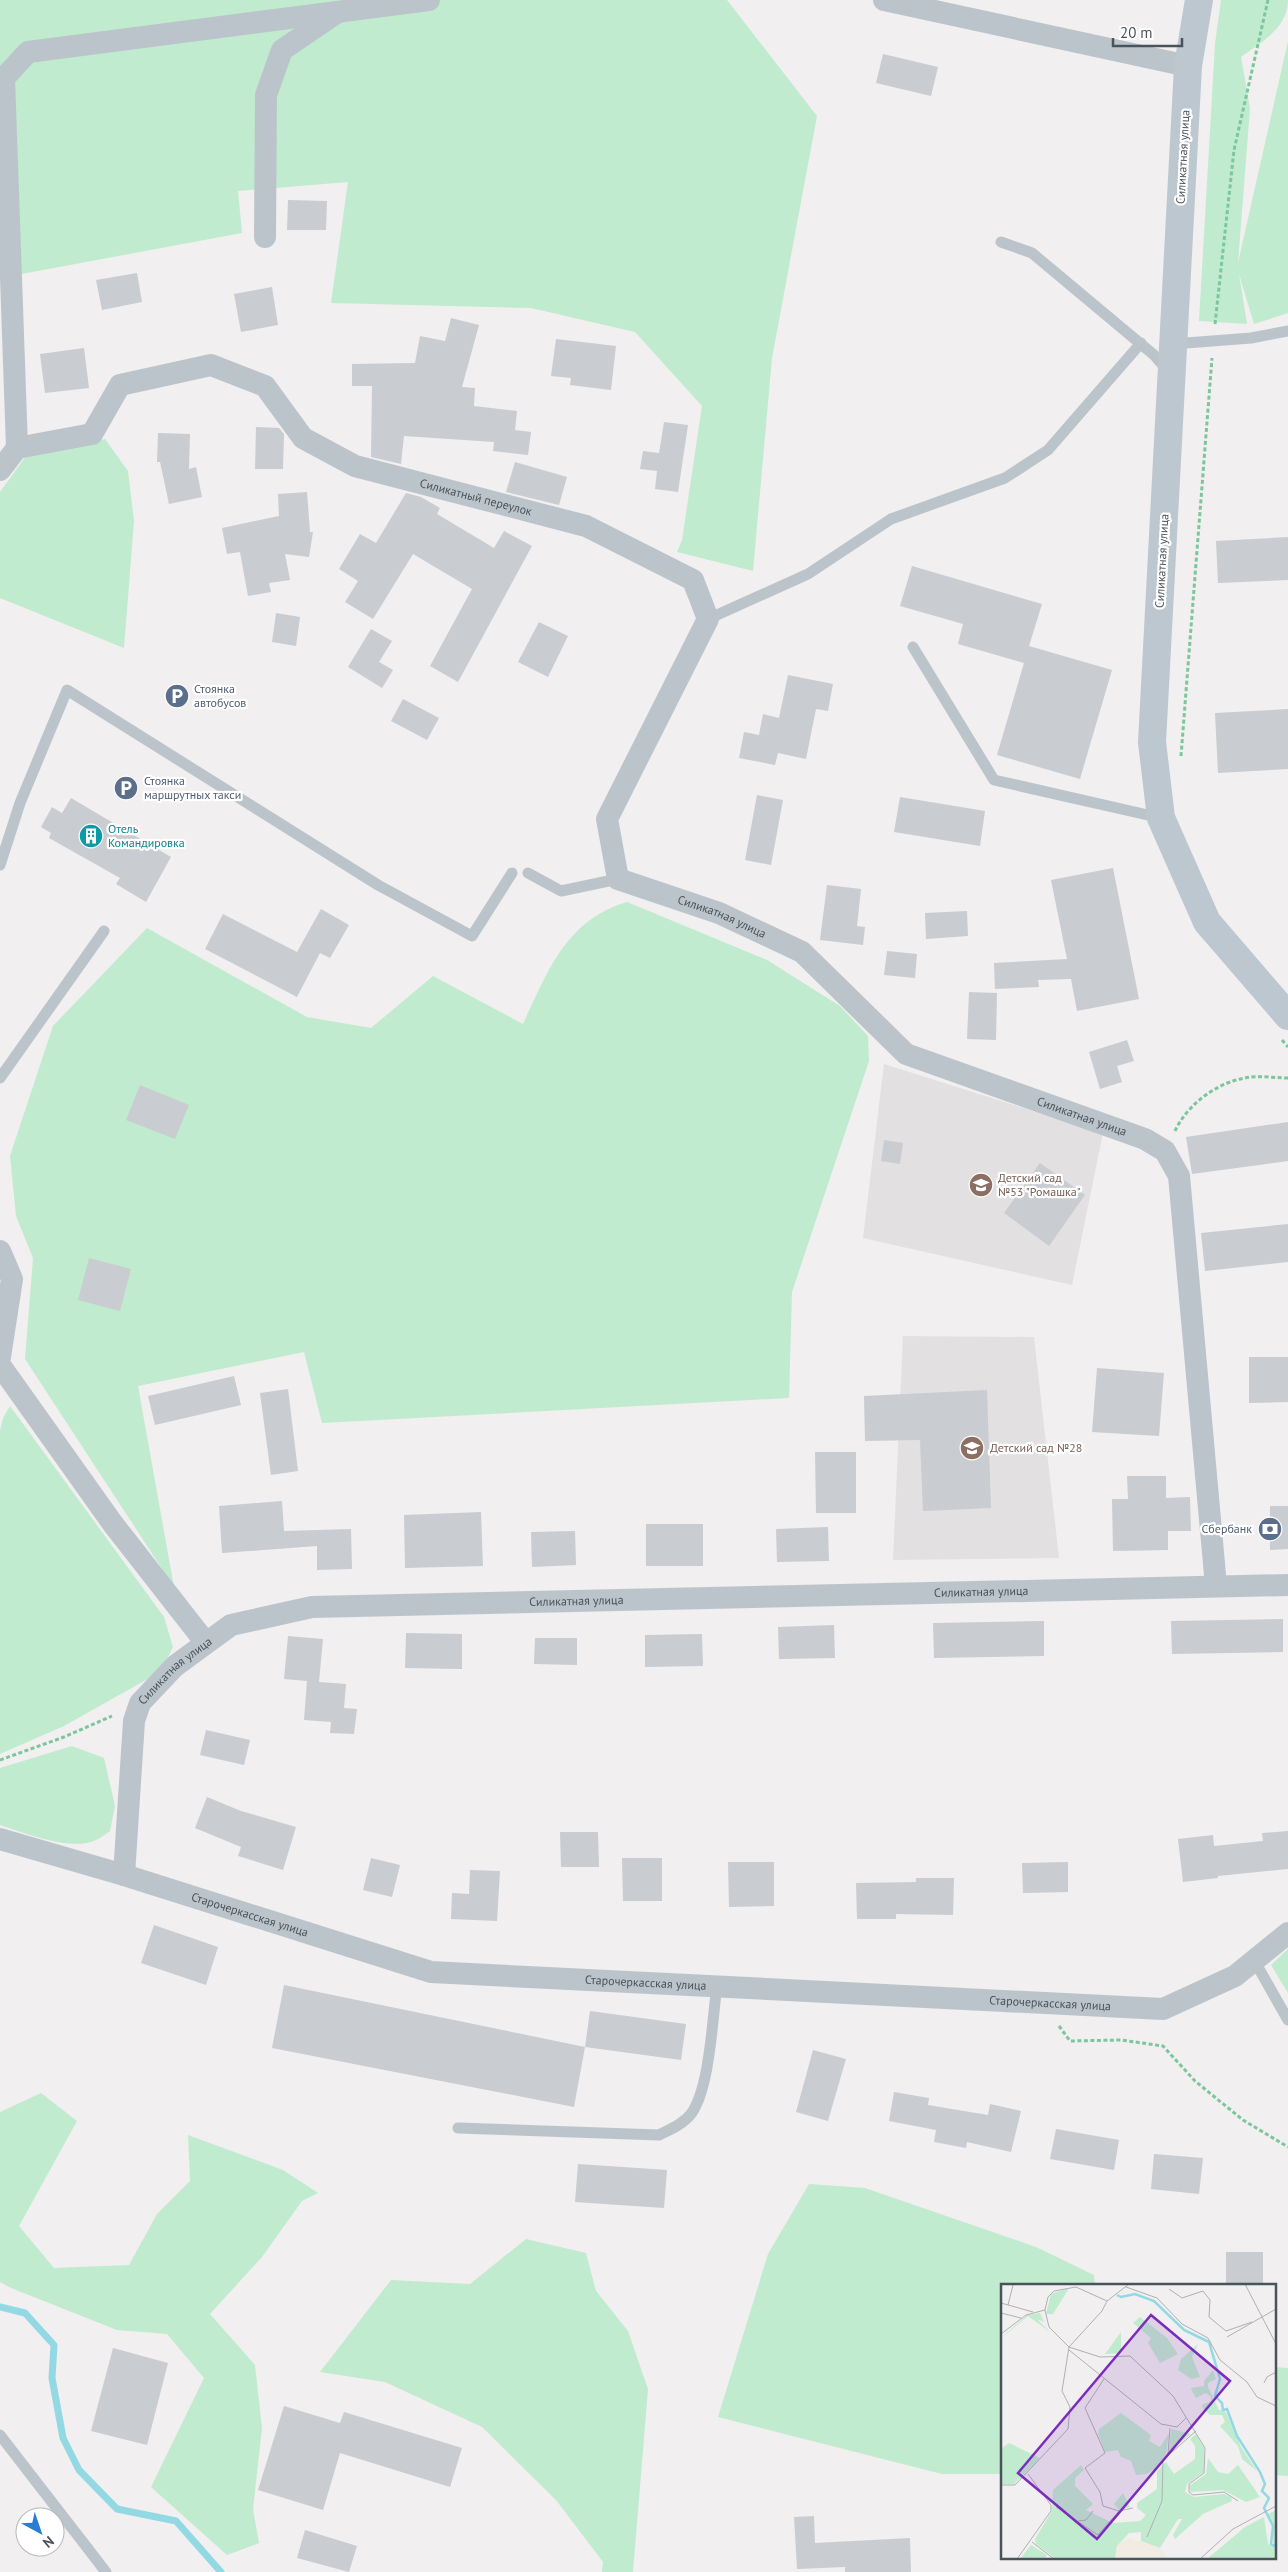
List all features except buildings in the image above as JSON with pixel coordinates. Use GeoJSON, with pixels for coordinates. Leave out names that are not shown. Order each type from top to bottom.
{"type":"FeatureCollection","features":[{"type":"Feature","properties":{"kind":"street"},"geometry":{"type":"LineString","coordinates":[[0,470],[16,448],[4,78],[28,52],[429,0]]}},
{"type":"Feature","properties":{"kind":"street"},"geometry":{"type":"LineString","coordinates":[[884,0],[1188,66]]}},
{"type":"Feature","properties":{"kind":"street","name":"Силикатная улица"},"geometry":{"type":"LineString","coordinates":[[1199,0],[1188,66],[1152,742],[1161,818],[1207,922],[1288,1016]]}},
{"type":"Feature","properties":{"kind":"street"},"geometry":{"type":"LineString","coordinates":[[265,237],[266,95],[282,50],[337,12]]}},
{"type":"Feature","properties":{"kind":"street","name":"Силикатный переулок"},"geometry":{"type":"LineString","coordinates":[[16,448],[92,434],[120,385],[211,364],[265,386],[303,438],[355,466],[586,526],[694,580],[708,619]]}},
{"type":"Feature","properties":{"kind":"street"},"geometry":{"type":"LineString","coordinates":[[618,879],[607,819],[708,619]]}},
{"type":"Feature","properties":{"kind":"street","name":"Силикатная улица"},"geometry":{"type":"LineString","coordinates":[[618,879],[719,914],[802,952],[906,1054],[1144,1139],[1165,1151]]}},
{"type":"Feature","properties":{"kind":"street"},"geometry":{"type":"LineString","coordinates":[[1165,1151],[1179,1176],[1216,1586]]}},
{"type":"Feature","properties":{"kind":"street"},"geometry":{"type":"LineString","coordinates":[[0,1252],[12,1278],[0,1357]]}},
{"type":"Feature","properties":{"kind":"street"},"geometry":{"type":"LineString","coordinates":[[0,1365],[113,1524],[206,1643]]}},
{"type":"Feature","properties":{"kind":"street","name":"Силикатная улица"},"geometry":{"type":"LineString","coordinates":[[124,1875],[134,1721],[140,1703],[175,1666],[231,1625],[312,1607],[1288,1585]]}},
{"type":"Feature","properties":{"kind":"street","name":"Старочеркасская улица"},"geometry":{"type":"LineString","coordinates":[[0,1839],[124,1875],[431,1972],[1163,2009],[1235,1976],[1288,1933]]}},
{"type":"Feature","properties":{"kind":"lane"},"geometry":{"type":"LineString","coordinates":[[1001,242],[1032,253],[1141,343],[1172,375]]}},
{"type":"Feature","properties":{"kind":"lane"},"geometry":{"type":"LineString","coordinates":[[1173,344],[1252,338],[1288,331]]}},
{"type":"Feature","properties":{"kind":"lane"},"geometry":{"type":"LineString","coordinates":[[708,619],[808,574],[891,519],[1005,478],[1048,450],[1141,343]]}},
{"type":"Feature","properties":{"kind":"lane"},"geometry":{"type":"LineString","coordinates":[[913,647],[994,780],[1161,818]]}},
{"type":"Feature","properties":{"kind":"lane"},"geometry":{"type":"LineString","coordinates":[[0,865],[20,803],[67,690],[378,885],[472,936],[512,873]]}},
{"type":"Feature","properties":{"kind":"lane"},"geometry":{"type":"LineString","coordinates":[[528,873],[561,891],[618,879]]}},
{"type":"Feature","properties":{"kind":"lane"},"geometry":{"type":"LineString","coordinates":[[0,1078],[104,931]]}},
{"type":"Feature","properties":{"kind":"lane"},"geometry":{"type":"LineString","coordinates":[[1254,1960],[1288,2020]]}},
{"type":"Feature","properties":{"kind":"lane"},"geometry":{"type":"LineString","coordinates":[[458,2128],[659,2135],[676,2127],[691,2113],[704,2085],[717,1986]]}},
{"type":"Feature","properties":{"kind":"lane"},"geometry":{"type":"LineString","coordinates":[[0,2435],[106,2572]]}},
{"type":"Feature","properties":{"kind":"path"},"geometry":{"type":"LineString","coordinates":[[1180,760],[1214,341],[1234,150],[1268,0]]}},
{"type":"Feature","properties":{"kind":"path"},"geometry":{"type":"LineString","coordinates":[[1165,1151],[1181,1118],[1187,1111],[1194,1104],[1226,1083],[1246,1077],[1288,1078]]}},
{"type":"Feature","properties":{"kind":"path"},"geometry":{"type":"LineString","coordinates":[[0,1760],[64,1737],[140,1703]]}},
{"type":"Feature","properties":{"kind":"path"},"geometry":{"type":"LineString","coordinates":[[1042,2003],[1070,2041],[1121,2040],[1163,2046],[1195,2081],[1236,2115],[1288,2147]]}},
{"type":"Feature","properties":{"kind":"shaded area","name":"Детский сад №53 \"Ромашка\""},"geometry":{"type":"Polygon","coordinates":[[[884,1064],[1103,1133],[1072,1285],[863,1238],[884,1064]]]}},
{"type":"Feature","properties":{"kind":"shaded area","name":"Детский сад №28"},"geometry":{"type":"Polygon","coordinates":[[[903,1336],[1034,1337],[1059,1558],[893,1560],[903,1336]]]}},
{"type":"Feature","properties":{"kind":"green space"},"geometry":{"type":"Polygon","coordinates":[[[0,0],[727,0],[817,116],[772,358],[753,571],[677,552],[682,540],[702,406],[635,332],[531,308],[331,303],[348,182],[238,191],[242,233],[0,278],[0,0]]]}},
{"type":"Feature","properties":{"kind":"green space"},"geometry":{"type":"Polygon","coordinates":[[[1221,0],[1288,0],[1287,10],[1278,26],[1265,40],[1241,57],[1250,108],[1238,263],[1288,41],[1288,313],[1254,324],[1239,274],[1247,324],[1199,321],[1215,44],[1221,0]]]}},
{"type":"Feature","properties":{"kind":"green space"},"geometry":{"type":"Polygon","coordinates":[[[105,439],[128,471],[134,521],[124,648],[0,598],[0,492],[26,456],[105,439]]]}},
{"type":"Feature","properties":{"kind":"green space"},"geometry":{"type":"Polygon","coordinates":[[[627,902],[767,960],[840,1006],[868,1036],[869,1061],[792,1292],[789,1398],[322,1423],[304,1352],[138,1386],[174,1587],[25,1359],[33,1258],[16,1216],[10,1156],[53,1026],[147,928],[307,1017],[371,1028],[433,976],[523,1024],[551,967],[574,935],[589,921],[606,910],[627,902]]]}},
{"type":"Feature","properties":{"kind":"green space"},"geometry":{"type":"Polygon","coordinates":[[[10,1406],[164,1617],[173,1647],[166,1661],[153,1676],[64,1726],[0,1754],[0,1431],[3,1418],[10,1406]]]}},
{"type":"Feature","properties":{"kind":"green space"},"geometry":{"type":"Polygon","coordinates":[[[72,1746],[104,1758],[115,1806],[110,1831],[96,1840],[75,1844],[48,1840],[0,1825],[0,1768],[72,1746]]]}},
{"type":"Feature","properties":{"kind":"green space"},"geometry":{"type":"Polygon","coordinates":[[[1288,1949],[1288,1993],[1271,1965],[1288,1949]]]}},
{"type":"Feature","properties":{"kind":"green space"},"geometry":{"type":"Polygon","coordinates":[[[41,2093],[77,2121],[19,2226],[54,2268],[129,2265],[157,2214],[190,2181],[188,2135],[283,2170],[318,2193],[302,2201],[262,2257],[210,2314],[255,2365],[262,2428],[253,2509],[259,2543],[227,2555],[151,2487],[204,2378],[167,2334],[117,2330],[0,2282],[0,2112],[41,2093]]]}},
{"type":"Feature","properties":{"kind":"green space"},"geometry":{"type":"Polygon","coordinates":[[[809,2184],[865,2188],[1036,2247],[1094,2275],[1095,2284],[1001,2284],[1001,2474],[942,2474],[718,2417],[768,2254],[809,2184]]]}},
{"type":"Feature","properties":{"kind":"green space"},"geometry":{"type":"Polygon","coordinates":[[[526,2239],[586,2253],[596,2291],[628,2331],[648,2389],[633,2572],[602,2572],[603,2562],[556,2500],[482,2427],[385,2382],[320,2372],[391,2280],[470,2284],[526,2239]]]}},
{"type":"Feature","properties":{"kind":"green space"},"geometry":{"type":"Polygon","coordinates":[[[1276,2367],[1288,2368],[1288,2476],[1276,2475],[1276,2367]]]}},
{"type":"Feature","properties":{"kind":"waterway"},"geometry":{"type":"LineString","coordinates":[[0,2307],[25,2313],[54,2345],[52,2378],[63,2438],[79,2470],[117,2509],[176,2521],[221,2572]]}},
{"type":"Feature","properties":{"kind":"place","name":"Стоянка автобусов"},"geometry":{"type":"Point","coordinates":[177,696]}},
{"type":"Feature","properties":{"kind":"place","name":"Стоянка маршрутных такси"},"geometry":{"type":"Point","coordinates":[126,788]}},
{"type":"Feature","properties":{"kind":"place","name":"Отель Командировка"},"geometry":{"type":"Point","coordinates":[91,836]}},
{"type":"Feature","properties":{"kind":"place","name":"Детский сад №53 \"Ромашка\""},"geometry":{"type":"Point","coordinates":[981,1185]}},
{"type":"Feature","properties":{"kind":"place","name":"Детский сад №28"},"geometry":{"type":"Point","coordinates":[972,1448]}},
{"type":"Feature","properties":{"kind":"place","name":"Сбербанк"},"geometry":{"type":"Point","coordinates":[1270,1529]}}]}
